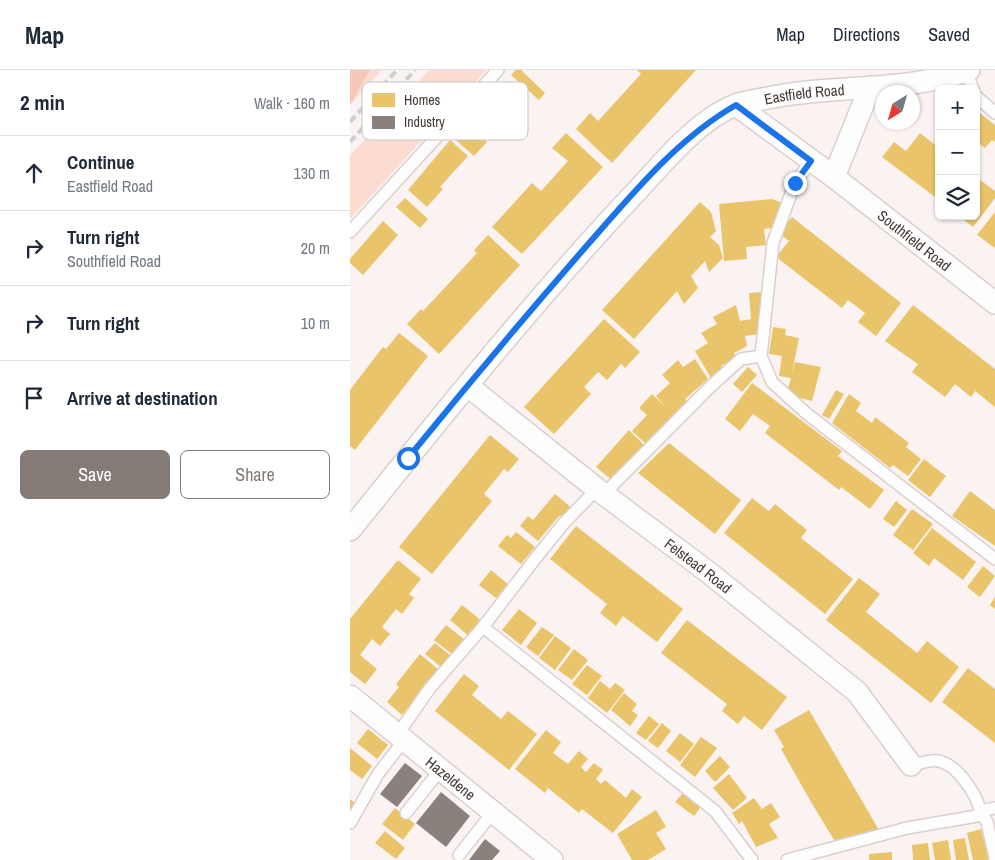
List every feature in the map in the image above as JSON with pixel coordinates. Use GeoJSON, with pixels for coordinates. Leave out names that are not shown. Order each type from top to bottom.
{"type":"FeatureCollection","features":[{"type":"Feature","properties":{"kind":"street","name":"Eastfield Road"},"geometry":{"type":"LineString","coordinates":[[350,530],[468,386],[597,234],[672,154],[708,121],[736,105],[801,91],[870,87],[969,77]]}},
{"type":"Feature","properties":{"kind":"street"},"geometry":{"type":"LineString","coordinates":[[834,177],[870,87]]}},
{"type":"Feature","properties":{"kind":"street","name":"Southfield Road"},"geometry":{"type":"LineString","coordinates":[[736,105],[834,177],[995,303]]}},
{"type":"Feature","properties":{"kind":"street","name":"Felstead Road"},"geometry":{"type":"LineString","coordinates":[[468,386],[600,491],[708,572],[857,692],[912,765]]}},
{"type":"Feature","properties":{"kind":"street","name":"Hazeldene"},"geometry":{"type":"LineString","coordinates":[[350,696],[552,860]]}},
{"type":"Feature","properties":{"kind":"lane"},"geometry":{"type":"LineString","coordinates":[[487,82],[498,70]]}},
{"type":"Feature","properties":{"kind":"lane"},"geometry":{"type":"LineString","coordinates":[[980,99],[995,112]]}},
{"type":"Feature","properties":{"kind":"lane"},"geometry":{"type":"LineString","coordinates":[[350,232],[434,140]]}},
{"type":"Feature","properties":{"kind":"lane"},"geometry":{"type":"LineString","coordinates":[[811,161],[795,183],[773,243],[761,356],[772,382],[806,413],[995,559]]}},
{"type":"Feature","properties":{"kind":"lane"},"geometry":{"type":"LineString","coordinates":[[350,823],[430,688],[483,627],[564,523],[741,359],[761,356]]}},
{"type":"Feature","properties":{"kind":"lane"},"geometry":{"type":"LineString","coordinates":[[483,627],[715,811],[752,860]]}},
{"type":"Feature","properties":{"kind":"lane"},"geometry":{"type":"LineString","coordinates":[[912,765],[938,760],[952,767],[978,801],[980,811],[987,822],[995,858]]}},
{"type":"Feature","properties":{"kind":"lane"},"geometry":{"type":"LineString","coordinates":[[406,813],[442,769]]}},
{"type":"Feature","properties":{"kind":"lane"},"geometry":{"type":"LineString","coordinates":[[787,860],[907,828],[977,816],[980,811],[995,808]]}},
{"type":"Feature","properties":{"kind":"lane"},"geometry":{"type":"LineString","coordinates":[[459,855],[493,812]]}},
{"type":"Feature","properties":{"kind":"shaded area"},"geometry":{"type":"Polygon","coordinates":[[[350,70],[370,70],[362,82],[350,105],[350,70]]]}},
{"type":"Feature","properties":{"kind":"shaded area"},"geometry":{"type":"Polygon","coordinates":[[[370,70],[382,70],[371,82],[363,82],[370,70]]]}},
{"type":"Feature","properties":{"kind":"shaded area"},"geometry":{"type":"Polygon","coordinates":[[[429,70],[486,70],[475,82],[418,82],[429,70]]]}},
{"type":"Feature","properties":{"kind":"shaded area"},"geometry":{"type":"Polygon","coordinates":[[[362,84],[362,92],[350,105],[362,84]]]}},
{"type":"Feature","properties":{"kind":"shaded area"},"geometry":{"type":"Polygon","coordinates":[[[365,140],[422,140],[350,219],[350,156],[365,140]]]}},
{"type":"Feature","properties":{"kind":"building: Homes"},"geometry":{"type":"Polygon","coordinates":[[[516,70],[521,70],[545,93],[539,100],[528,90],[528,82],[519,82],[511,75],[516,70]]]}},
{"type":"Feature","properties":{"kind":"building: Homes"},"geometry":{"type":"Polygon","coordinates":[[[637,70],[696,70],[612,163],[576,129],[590,113],[598,121],[641,74],[637,70]]]}},
{"type":"Feature","properties":{"kind":"building: Homes"},"geometry":{"type":"Polygon","coordinates":[[[980,113],[995,125],[995,142],[992,140],[985,148],[980,144],[980,113]]]}},
{"type":"Feature","properties":{"kind":"building: Homes"},"geometry":{"type":"Polygon","coordinates":[[[566,133],[603,167],[522,254],[492,227],[532,183],[541,191],[568,161],[552,148],[566,133]]]}},
{"type":"Feature","properties":{"kind":"building: Homes"},"geometry":{"type":"Polygon","coordinates":[[[920,133],[935,145],[935,197],[882,157],[894,142],[906,151],[920,133]]]}},
{"type":"Feature","properties":{"kind":"building: Homes"},"geometry":{"type":"Polygon","coordinates":[[[450,140],[468,156],[440,187],[443,189],[427,207],[408,190],[450,140]]]}},
{"type":"Feature","properties":{"kind":"building: Homes"},"geometry":{"type":"Polygon","coordinates":[[[456,140],[485,140],[487,142],[474,156],[456,140]]]}},
{"type":"Feature","properties":{"kind":"building: Homes"},"geometry":{"type":"Polygon","coordinates":[[[980,180],[995,191],[995,198],[980,218],[980,180]]]}},
{"type":"Feature","properties":{"kind":"building: Homes"},"geometry":{"type":"Polygon","coordinates":[[[405,198],[428,219],[420,228],[396,207],[405,198]]]}},
{"type":"Feature","properties":{"kind":"building: Homes"},"geometry":{"type":"Polygon","coordinates":[[[772,199],[782,203],[773,228],[764,229],[766,245],[746,247],[747,259],[724,261],[719,204],[772,199]]]}},
{"type":"Feature","properties":{"kind":"building: Homes"},"geometry":{"type":"Polygon","coordinates":[[[700,202],[711,212],[716,231],[710,237],[719,245],[723,258],[709,272],[705,261],[691,276],[698,288],[684,304],[677,291],[634,339],[602,310],[700,202]]]}},
{"type":"Feature","properties":{"kind":"building: Homes"},"geometry":{"type":"Polygon","coordinates":[[[995,212],[995,248],[977,235],[995,212]]]}},
{"type":"Feature","properties":{"kind":"building: Homes"},"geometry":{"type":"Polygon","coordinates":[[[792,217],[901,303],[876,336],[858,322],[865,313],[848,300],[842,308],[776,257],[789,241],[779,233],[792,217]]]}},
{"type":"Feature","properties":{"kind":"building: Homes"},"geometry":{"type":"Polygon","coordinates":[[[964,220],[978,220],[973,227],[964,220]]]}},
{"type":"Feature","properties":{"kind":"building: Homes"},"geometry":{"type":"Polygon","coordinates":[[[383,221],[398,235],[363,275],[350,263],[350,259],[383,221]]]}},
{"type":"Feature","properties":{"kind":"building: Homes"},"geometry":{"type":"Polygon","coordinates":[[[488,235],[520,265],[439,354],[407,324],[421,309],[423,311],[477,253],[474,250],[488,235]]]}},
{"type":"Feature","properties":{"kind":"building: Homes"},"geometry":{"type":"Polygon","coordinates":[[[763,292],[759,334],[745,336],[747,346],[734,353],[737,357],[721,366],[724,370],[711,378],[695,351],[708,343],[701,333],[717,324],[713,317],[736,305],[740,321],[751,319],[749,293],[763,292]]]}},
{"type":"Feature","properties":{"kind":"building: Homes"},"geometry":{"type":"Polygon","coordinates":[[[913,305],[995,369],[995,407],[975,391],[971,397],[955,384],[945,397],[912,372],[918,364],[885,341],[913,305]]]}},
{"type":"Feature","properties":{"kind":"building: Homes"},"geometry":{"type":"Polygon","coordinates":[[[604,319],[640,352],[625,368],[621,364],[607,380],[598,372],[584,387],[591,394],[554,434],[524,407],[604,319]]]}},
{"type":"Feature","properties":{"kind":"building: Homes"},"geometry":{"type":"Polygon","coordinates":[[[773,327],[786,329],[785,335],[799,338],[792,373],[795,362],[821,367],[812,401],[800,398],[788,388],[791,378],[779,376],[782,356],[769,354],[773,327]]]}},
{"type":"Feature","properties":{"kind":"building: Homes"},"geometry":{"type":"Polygon","coordinates":[[[399,333],[428,356],[355,450],[350,446],[350,390],[383,347],[386,349],[399,333]]]}},
{"type":"Feature","properties":{"kind":"building: Homes"},"geometry":{"type":"Polygon","coordinates":[[[695,359],[708,379],[685,399],[687,401],[645,443],[632,431],[647,415],[639,408],[652,394],[667,408],[656,396],[670,383],[662,375],[678,360],[683,367],[695,359]]]}},
{"type":"Feature","properties":{"kind":"building: Homes"},"geometry":{"type":"Polygon","coordinates":[[[748,367],[757,375],[742,392],[733,384],[748,367]]]}},
{"type":"Feature","properties":{"kind":"building: Homes"},"geometry":{"type":"Polygon","coordinates":[[[752,383],[842,451],[838,456],[884,490],[870,509],[841,487],[839,490],[765,433],[770,426],[753,414],[740,431],[725,419],[752,383]]]}},
{"type":"Feature","properties":{"kind":"building: Homes"},"geometry":{"type":"Polygon","coordinates":[[[836,390],[844,394],[829,419],[822,415],[836,390]]]}},
{"type":"Feature","properties":{"kind":"building: Homes"},"geometry":{"type":"Polygon","coordinates":[[[849,394],[861,403],[856,411],[872,423],[875,417],[909,443],[906,447],[921,459],[908,476],[893,465],[890,468],[832,423],[849,394]]]}},
{"type":"Feature","properties":{"kind":"building: Homes"},"geometry":{"type":"Polygon","coordinates":[[[629,430],[644,445],[613,481],[596,467],[629,430]]]}},
{"type":"Feature","properties":{"kind":"building: Homes"},"geometry":{"type":"Polygon","coordinates":[[[490,435],[519,459],[508,472],[504,469],[484,494],[492,501],[432,574],[399,547],[490,435]]]}},
{"type":"Feature","properties":{"kind":"building: Homes"},"geometry":{"type":"Polygon","coordinates":[[[669,443],[741,500],[715,534],[638,473],[669,443]]]}},
{"type":"Feature","properties":{"kind":"building: Homes"},"geometry":{"type":"Polygon","coordinates":[[[924,459],[946,476],[930,497],[908,480],[924,459]]]}},
{"type":"Feature","properties":{"kind":"building: Homes"},"geometry":{"type":"Polygon","coordinates":[[[970,491],[995,510],[995,546],[952,516],[970,491]]]}},
{"type":"Feature","properties":{"kind":"building: Homes"},"geometry":{"type":"Polygon","coordinates":[[[555,494],[573,509],[568,514],[559,516],[538,541],[520,526],[528,516],[533,520],[555,494]]]}},
{"type":"Feature","properties":{"kind":"building: Homes"},"geometry":{"type":"Polygon","coordinates":[[[752,498],[769,511],[775,504],[807,530],[801,538],[853,579],[825,614],[724,533],[752,498]]]}},
{"type":"Feature","properties":{"kind":"building: Homes"},"geometry":{"type":"Polygon","coordinates":[[[896,501],[907,510],[894,527],[883,519],[896,501]]]}},
{"type":"Feature","properties":{"kind":"building: Homes"},"geometry":{"type":"Polygon","coordinates":[[[912,509],[933,524],[913,550],[893,535],[912,509]]]}},
{"type":"Feature","properties":{"kind":"building: Homes"},"geometry":{"type":"Polygon","coordinates":[[[576,526],[683,609],[657,642],[623,616],[616,626],[600,613],[607,604],[550,559],[576,526]]]}},
{"type":"Feature","properties":{"kind":"building: Homes"},"geometry":{"type":"Polygon","coordinates":[[[932,528],[976,562],[963,580],[934,558],[929,566],[913,553],[932,528]]]}},
{"type":"Feature","properties":{"kind":"building: Homes"},"geometry":{"type":"Polygon","coordinates":[[[516,532],[535,547],[521,564],[498,546],[507,535],[511,538],[516,532]]]}},
{"type":"Feature","properties":{"kind":"building: Homes"},"geometry":{"type":"Polygon","coordinates":[[[398,560],[421,579],[409,594],[414,598],[402,614],[396,609],[382,627],[390,634],[380,646],[372,639],[360,655],[377,669],[365,684],[350,672],[350,619],[398,560]]]}},
{"type":"Feature","properties":{"kind":"building: Homes"},"geometry":{"type":"Polygon","coordinates":[[[983,566],[995,576],[980,597],[967,587],[983,566]]]}},
{"type":"Feature","properties":{"kind":"building: Homes"},"geometry":{"type":"Polygon","coordinates":[[[491,570],[508,584],[496,598],[479,585],[491,570]]]}},
{"type":"Feature","properties":{"kind":"building: Homes"},"geometry":{"type":"Polygon","coordinates":[[[859,578],[880,594],[866,612],[917,653],[927,641],[959,667],[931,703],[826,620],[859,578]]]}},
{"type":"Feature","properties":{"kind":"building: Homes"},"geometry":{"type":"Polygon","coordinates":[[[995,597],[995,609],[990,605],[995,597]]]}},
{"type":"Feature","properties":{"kind":"building: Homes"},"geometry":{"type":"Polygon","coordinates":[[[462,605],[483,622],[471,638],[450,620],[462,605]]]}},
{"type":"Feature","properties":{"kind":"building: Homes"},"geometry":{"type":"Polygon","coordinates":[[[519,609],[537,623],[521,645],[502,630],[519,609]]]}},
{"type":"Feature","properties":{"kind":"building: Homes"},"geometry":{"type":"Polygon","coordinates":[[[687,620],[787,697],[762,730],[744,716],[738,724],[722,711],[727,704],[661,653],[687,620]]]}},
{"type":"Feature","properties":{"kind":"building: Homes"},"geometry":{"type":"Polygon","coordinates":[[[446,625],[465,640],[453,655],[434,640],[446,625]]]}},
{"type":"Feature","properties":{"kind":"building: Homes"},"geometry":{"type":"Polygon","coordinates":[[[542,627],[554,635],[538,656],[526,647],[542,627]]]}},
{"type":"Feature","properties":{"kind":"building: Homes"},"geometry":{"type":"Polygon","coordinates":[[[555,636],[571,648],[555,670],[539,658],[555,636]]]}},
{"type":"Feature","properties":{"kind":"building: Homes"},"geometry":{"type":"Polygon","coordinates":[[[435,643],[451,656],[441,667],[425,654],[435,643]]]}},
{"type":"Feature","properties":{"kind":"building: Homes"},"geometry":{"type":"Polygon","coordinates":[[[574,649],[588,660],[572,680],[558,670],[574,649]]]}},
{"type":"Feature","properties":{"kind":"building: Homes"},"geometry":{"type":"Polygon","coordinates":[[[420,654],[439,670],[402,715],[387,702],[399,687],[396,684],[420,654]]]}},
{"type":"Feature","properties":{"kind":"building: Homes"},"geometry":{"type":"Polygon","coordinates":[[[587,665],[602,676],[587,695],[572,684],[587,665]]]}},
{"type":"Feature","properties":{"kind":"building: Homes"},"geometry":{"type":"Polygon","coordinates":[[[968,668],[995,689],[995,743],[942,702],[968,668]]]}},
{"type":"Feature","properties":{"kind":"building: Homes"},"geometry":{"type":"Polygon","coordinates":[[[464,674],[479,686],[472,695],[501,719],[508,711],[537,734],[509,770],[435,711],[464,674]]]}},
{"type":"Feature","properties":{"kind":"building: Homes"},"geometry":{"type":"Polygon","coordinates":[[[600,681],[610,689],[615,683],[625,690],[607,713],[588,698],[600,681]]]}},
{"type":"Feature","properties":{"kind":"building: Homes"},"geometry":{"type":"Polygon","coordinates":[[[624,693],[637,704],[632,711],[638,715],[630,726],[611,710],[624,693]]]}},
{"type":"Feature","properties":{"kind":"building: Homes"},"geometry":{"type":"Polygon","coordinates":[[[809,710],[879,830],[834,840],[811,802],[781,749],[784,747],[774,730],[809,710]]]}},
{"type":"Feature","properties":{"kind":"building: Homes"},"geometry":{"type":"Polygon","coordinates":[[[649,716],[659,724],[646,740],[636,733],[649,716]]]}},
{"type":"Feature","properties":{"kind":"building: Homes"},"geometry":{"type":"Polygon","coordinates":[[[662,723],[671,731],[658,748],[648,741],[662,723]]]}},
{"type":"Feature","properties":{"kind":"building: Homes"},"geometry":{"type":"Polygon","coordinates":[[[368,729],[388,745],[377,759],[357,743],[368,729]]]}},
{"type":"Feature","properties":{"kind":"building: Homes"},"geometry":{"type":"Polygon","coordinates":[[[546,730],[561,742],[553,753],[568,764],[579,751],[588,759],[581,767],[586,772],[594,763],[603,770],[596,779],[601,784],[605,780],[626,798],[632,789],[642,797],[613,833],[582,809],[579,813],[548,788],[545,793],[515,769],[546,730]]]}},
{"type":"Feature","properties":{"kind":"building: Homes"},"geometry":{"type":"Polygon","coordinates":[[[680,733],[694,744],[680,762],[666,751],[680,733]]]}},
{"type":"Feature","properties":{"kind":"building: Homes"},"geometry":{"type":"Polygon","coordinates":[[[701,737],[717,748],[695,777],[680,765],[701,737]]]}},
{"type":"Feature","properties":{"kind":"building: Homes"},"geometry":{"type":"Polygon","coordinates":[[[350,748],[372,766],[362,779],[350,770],[350,748]]]}},
{"type":"Feature","properties":{"kind":"building: Homes"},"geometry":{"type":"Polygon","coordinates":[[[720,756],[730,767],[715,782],[705,771],[720,756]]]}},
{"type":"Feature","properties":{"kind":"building: Homes"},"geometry":{"type":"Polygon","coordinates":[[[729,774],[747,798],[733,810],[713,788],[729,774]]]}},
{"type":"Feature","properties":{"kind":"building: Homes"},"geometry":{"type":"Polygon","coordinates":[[[683,793],[701,807],[694,816],[675,802],[683,793]]]}},
{"type":"Feature","properties":{"kind":"building: Homes"},"geometry":{"type":"Polygon","coordinates":[[[754,798],[762,809],[771,803],[780,817],[769,824],[778,838],[756,847],[742,821],[739,824],[732,813],[754,798]]]}},
{"type":"Feature","properties":{"kind":"building: Homes"},"geometry":{"type":"Polygon","coordinates":[[[350,799],[356,804],[350,811],[350,799]]]}},
{"type":"Feature","properties":{"kind":"building: Homes"},"geometry":{"type":"Polygon","coordinates":[[[395,808],[415,824],[403,840],[382,824],[395,808]]]}},
{"type":"Feature","properties":{"kind":"building: Homes"},"geometry":{"type":"Polygon","coordinates":[[[656,810],[666,827],[656,833],[666,849],[648,860],[632,860],[617,834],[656,810]]]}},
{"type":"Feature","properties":{"kind":"building: Homes"},"geometry":{"type":"Polygon","coordinates":[[[981,829],[989,860],[973,860],[967,833],[981,829]]]}},
{"type":"Feature","properties":{"kind":"building: Homes"},"geometry":{"type":"Polygon","coordinates":[[[385,831],[405,848],[396,859],[375,843],[385,831]]]}},
{"type":"Feature","properties":{"kind":"building: Homes"},"geometry":{"type":"Polygon","coordinates":[[[965,838],[969,860],[956,860],[953,840],[965,838]]]}},
{"type":"Feature","properties":{"kind":"building: Homes"},"geometry":{"type":"Polygon","coordinates":[[[948,840],[951,860],[935,860],[932,843],[948,840]]]}},
{"type":"Feature","properties":{"kind":"building: Homes"},"geometry":{"type":"Polygon","coordinates":[[[928,843],[930,860],[913,860],[912,845],[928,843]]]}},
{"type":"Feature","properties":{"kind":"building: Homes"},"geometry":{"type":"Polygon","coordinates":[[[892,852],[892,860],[869,860],[869,854],[892,852]]]}},
{"type":"Feature","properties":{"kind":"building: Industry"},"geometry":{"type":"Polygon","coordinates":[[[405,763],[422,776],[397,807],[380,794],[405,763]]]}},
{"type":"Feature","properties":{"kind":"building: Industry"},"geometry":{"type":"Polygon","coordinates":[[[441,792],[470,816],[446,847],[416,823],[441,792]]]}},
{"type":"Feature","properties":{"kind":"building: Industry"},"geometry":{"type":"Polygon","coordinates":[[[485,839],[500,851],[492,860],[469,860],[485,839]]]}},
{"type":"Feature","properties":{"kind":"railway"},"geometry":{"type":"LineString","coordinates":[[386,82],[397,70]]}},
{"type":"Feature","properties":{"kind":"railway"},"geometry":{"type":"LineString","coordinates":[[404,82],[415,70]]}},
{"type":"Feature","properties":{"kind":"railway"},"geometry":{"type":"LineString","coordinates":[[350,122],[362,109]]}},
{"type":"Feature","properties":{"kind":"railway"},"geometry":{"type":"LineString","coordinates":[[350,142],[362,129]]}},
{"type":"Feature","properties":{"kind":"route"},"geometry":{"type":"LineString","coordinates":[[408,458],[609,220],[672,154],[708,121],[736,105],[811,161],[795,183]]}}]}
